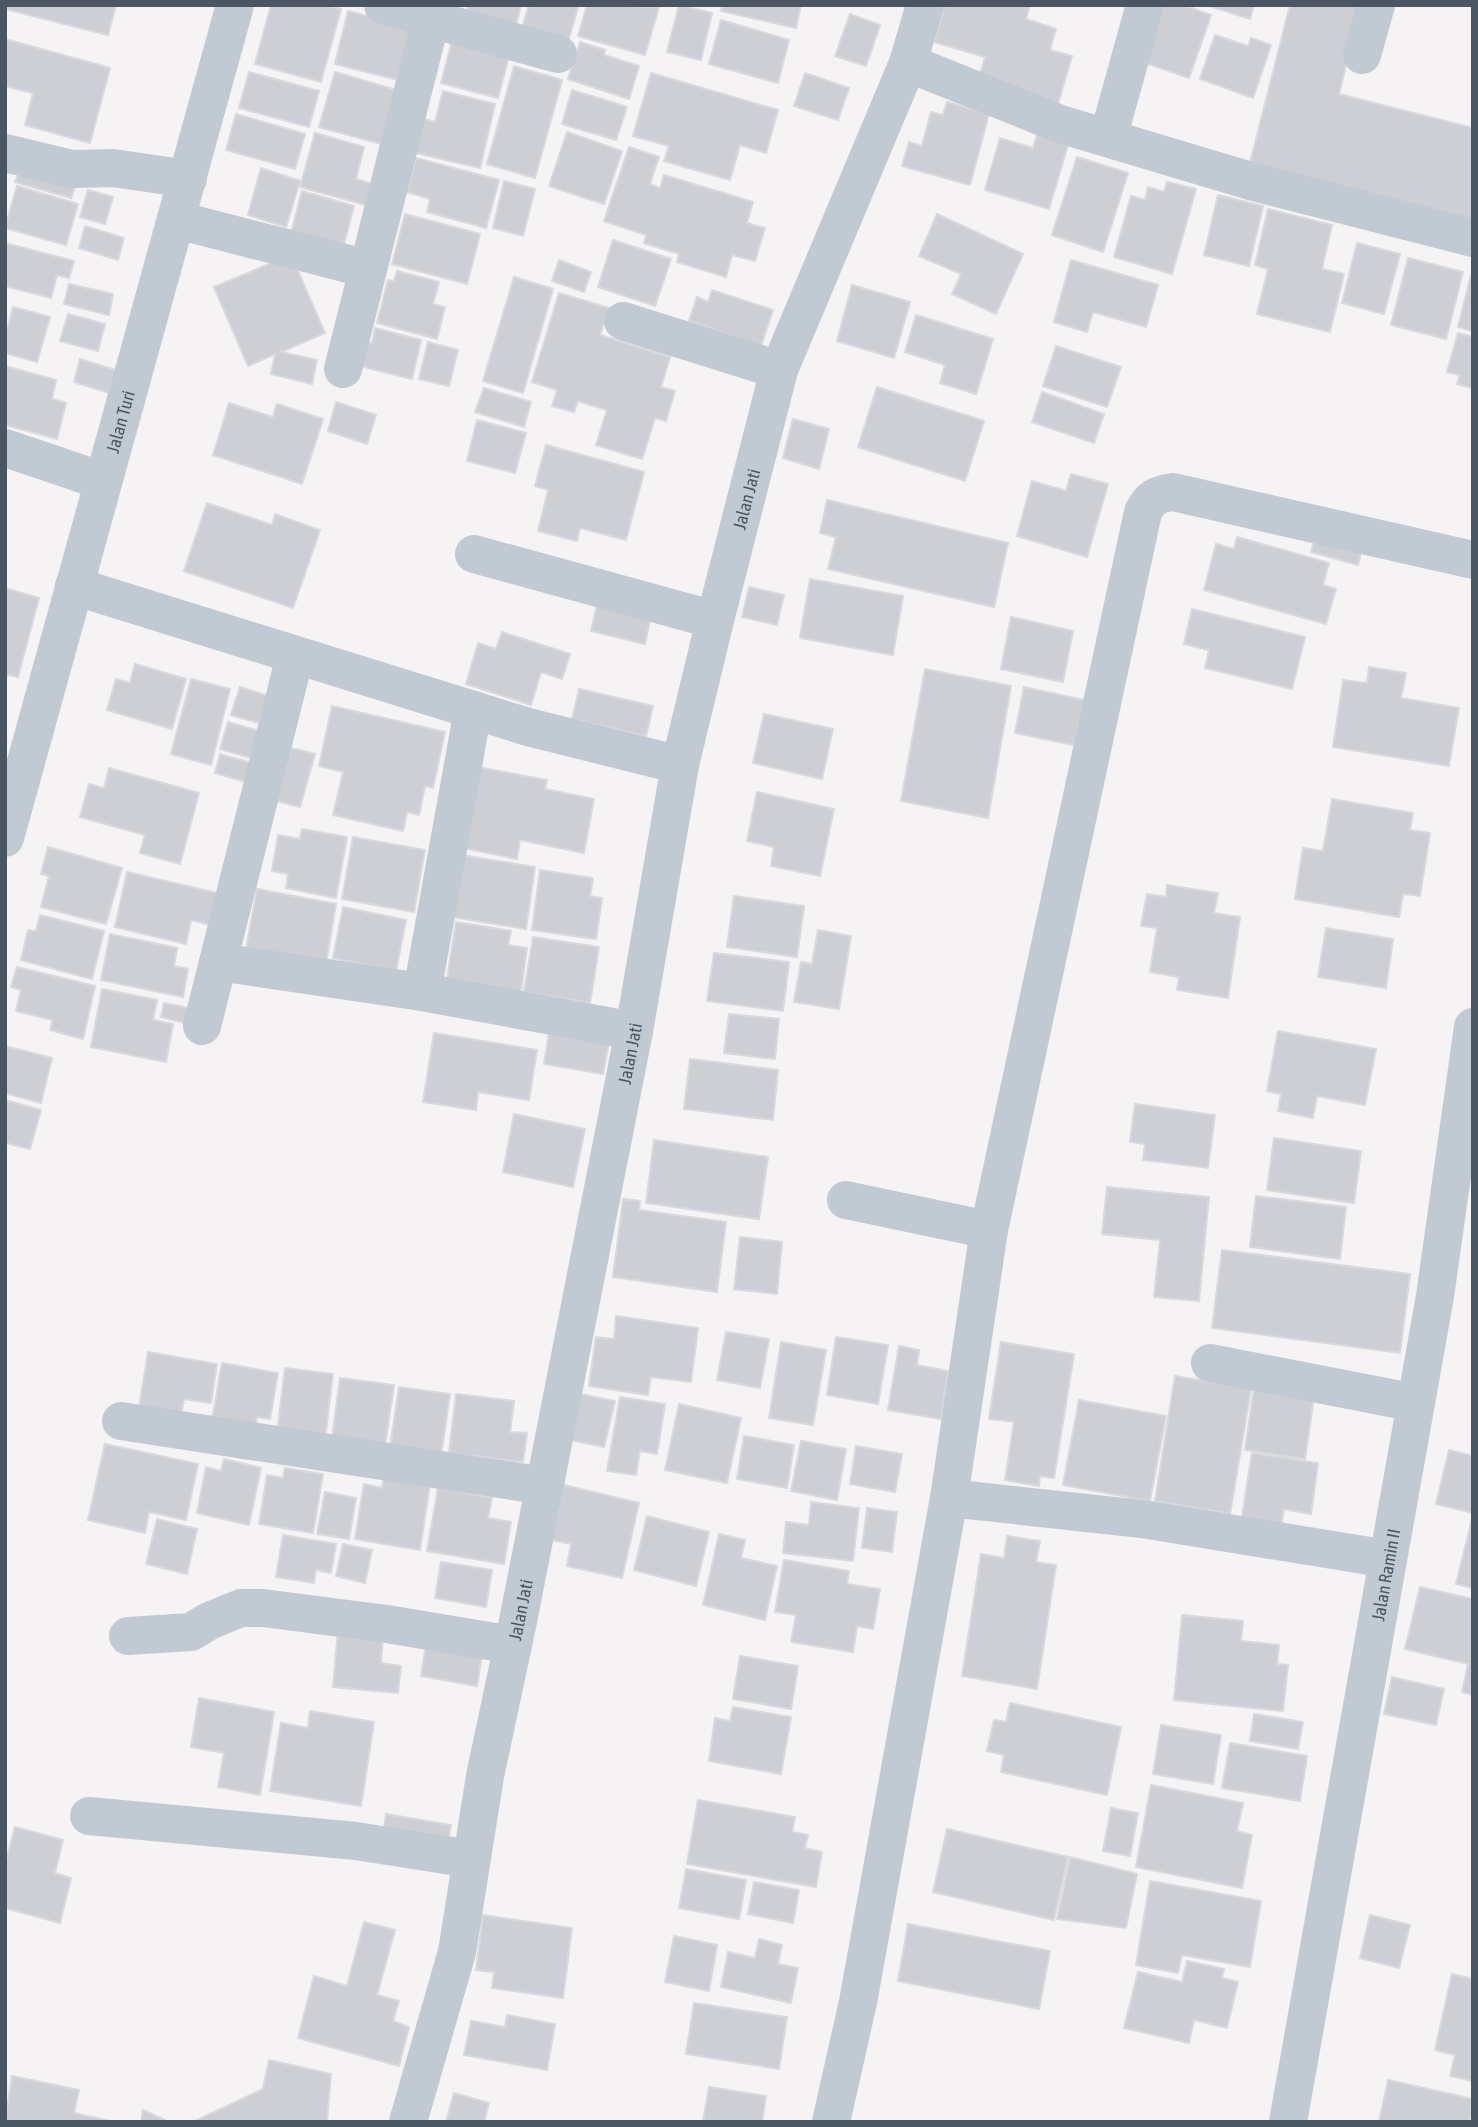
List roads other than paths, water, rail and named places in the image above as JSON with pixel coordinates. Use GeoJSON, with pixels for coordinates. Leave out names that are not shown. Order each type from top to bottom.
{"type":"FeatureCollection","features":[{"type":"Feature","properties":{"kind":"street","name":"Jalan Turi"},"geometry":{"type":"LineString","coordinates":[[5,838],[235,5]]}},
{"type":"Feature","properties":{"kind":"street"},"geometry":{"type":"LineString","coordinates":[[383,5],[558,54]]}},
{"type":"Feature","properties":{"kind":"street","name":"Jalan Jati"},"geometry":{"type":"LineString","coordinates":[[408,2122],[457,1952],[485,1776],[634,1031],[681,765],[715,620],[779,370],[908,63],[925,5]]}},
{"type":"Feature","properties":{"kind":"street"},"geometry":{"type":"LineString","coordinates":[[1108,138],[1145,5]]}},
{"type":"Feature","properties":{"kind":"street"},"geometry":{"type":"LineString","coordinates":[[1362,55],[1377,5]]}},
{"type":"Feature","properties":{"kind":"street"},"geometry":{"type":"LineString","coordinates":[[343,369],[431,19]]}},
{"type":"Feature","properties":{"kind":"street"},"geometry":{"type":"LineString","coordinates":[[908,63],[1060,124],[1254,182],[1473,238]]}},
{"type":"Feature","properties":{"kind":"street"},"geometry":{"type":"LineString","coordinates":[[5,153],[72,169],[113,168],[188,179]]}},
{"type":"Feature","properties":{"kind":"street"},"geometry":{"type":"LineString","coordinates":[[177,220],[368,269]]}},
{"type":"Feature","properties":{"kind":"street"},"geometry":{"type":"LineString","coordinates":[[623,321],[779,370]]}},
{"type":"Feature","properties":{"kind":"street"},"geometry":{"type":"LineString","coordinates":[[5,448],[103,481]]}},
{"type":"Feature","properties":{"kind":"street"},"geometry":{"type":"LineString","coordinates":[[831,2122],[858,2002],[949,1498],[989,1230],[1143,512],[1148,502],[1158,494],[1173,492],[1473,560]]}},
{"type":"Feature","properties":{"kind":"street"},"geometry":{"type":"LineString","coordinates":[[474,554],[715,620]]}},
{"type":"Feature","properties":{"kind":"street"},"geometry":{"type":"LineString","coordinates":[[74,586],[528,727],[681,765]]}},
{"type":"Feature","properties":{"kind":"street"},"geometry":{"type":"LineString","coordinates":[[202,1026],[295,656]]}},
{"type":"Feature","properties":{"kind":"street"},"geometry":{"type":"LineString","coordinates":[[422,992],[473,710]]}},
{"type":"Feature","properties":{"kind":"street"},"geometry":{"type":"LineString","coordinates":[[219,962],[422,992],[634,1031]]}},
{"type":"Feature","properties":{"kind":"street","name":"Jalan Ramin II"},"geometry":{"type":"LineString","coordinates":[[1288,2122],[1435,1296],[1464,1155],[1473,1027]]}},
{"type":"Feature","properties":{"kind":"street"},"geometry":{"type":"LineString","coordinates":[[846,1200],[989,1230]]}},
{"type":"Feature","properties":{"kind":"street"},"geometry":{"type":"LineString","coordinates":[[1210,1363],[1416,1403]]}},
{"type":"Feature","properties":{"kind":"street"},"geometry":{"type":"LineString","coordinates":[[121,1421],[545,1486]]}},
{"type":"Feature","properties":{"kind":"street"},"geometry":{"type":"LineString","coordinates":[[949,1498],[1142,1519],[1388,1559]]}},
{"type":"Feature","properties":{"kind":"street"},"geometry":{"type":"LineString","coordinates":[[128,1636],[191,1632],[209,1621],[241,1608],[263,1608],[513,1644]]}},
{"type":"Feature","properties":{"kind":"street"},"geometry":{"type":"LineString","coordinates":[[89,1816],[356,1841],[471,1859]]}}]}
